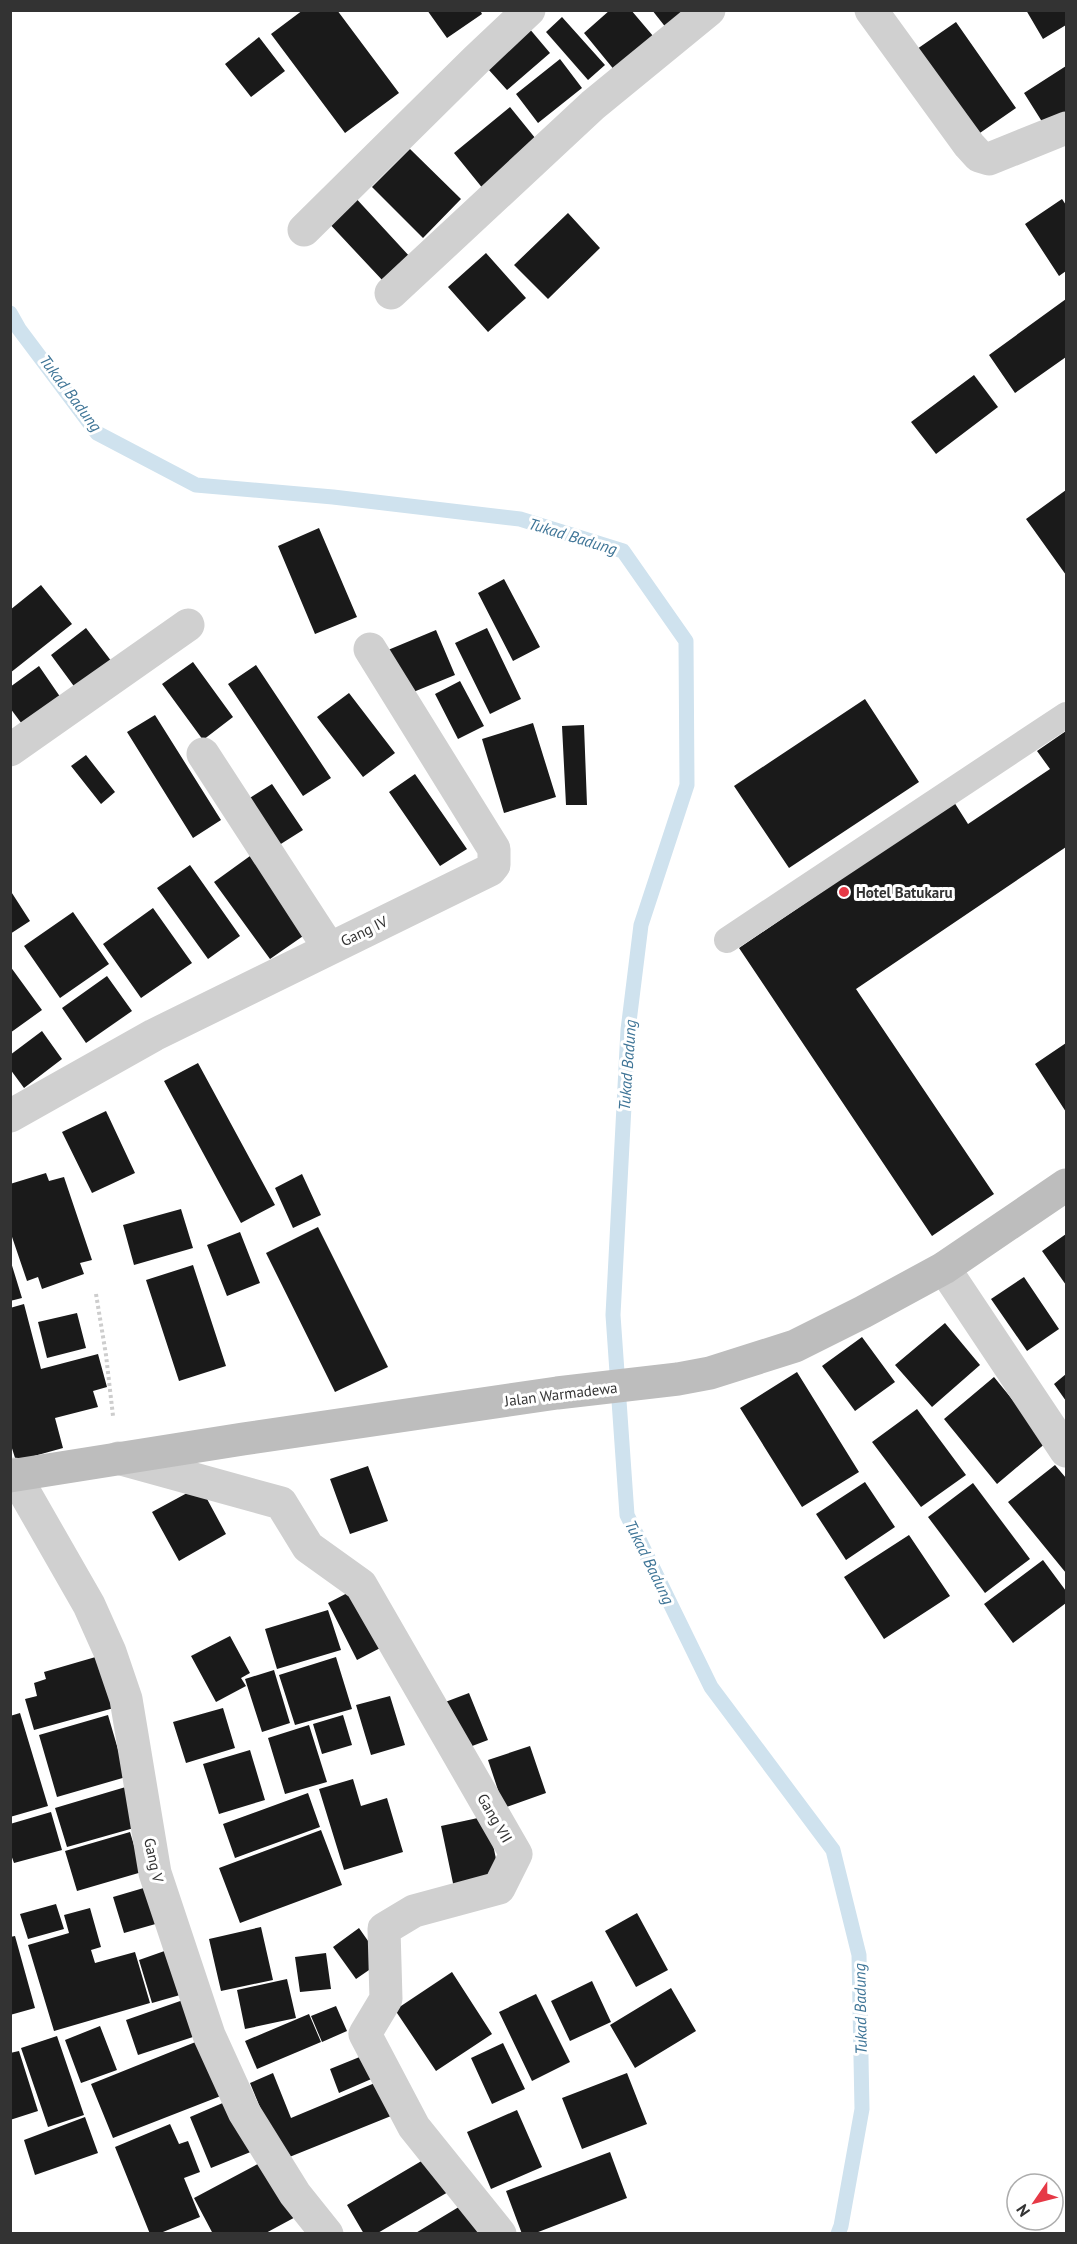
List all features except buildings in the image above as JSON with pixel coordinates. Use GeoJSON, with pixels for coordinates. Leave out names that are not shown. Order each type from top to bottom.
{"type":"FeatureCollection","features":[{"type":"Feature","properties":{"kind":"street"},"geometry":{"type":"LineString","coordinates":[[303,230],[529,10]]}},
{"type":"Feature","properties":{"kind":"street"},"geometry":{"type":"LineString","coordinates":[[391,293],[593,105],[709,10]]}},
{"type":"Feature","properties":{"kind":"street"},"geometry":{"type":"LineString","coordinates":[[871,10],[979,156],[989,159],[1066,128]]}},
{"type":"Feature","properties":{"kind":"street"},"geometry":{"type":"LineString","coordinates":[[10,750],[188,625]]}},
{"type":"Feature","properties":{"kind":"street","name":"Gang IV"},"geometry":{"type":"LineString","coordinates":[[11,1113],[154,1035],[490,870],[494,865],[494,849],[370,649]]}},
{"type":"Feature","properties":{"kind":"street"},"geometry":{"type":"LineString","coordinates":[[203,754],[329,948]]}},
{"type":"Feature","properties":{"kind":"street","name":"Jalan Warmadewa"},"geometry":{"type":"LineString","coordinates":[[12,1475],[557,1393],[678,1379],[710,1373],[795,1346],[944,1268],[1066,1185]]}},
{"type":"Feature","properties":{"kind":"street"},"geometry":{"type":"LineString","coordinates":[[944,1268],[1066,1451]]}},
{"type":"Feature","properties":{"kind":"street","name":"Gang VII"},"geometry":{"type":"LineString","coordinates":[[118,1458],[281,1503],[308,1547],[361,1585],[516,1854],[499,1888],[414,1911],[384,1929],[386,1999],[365,2034],[414,2127],[500,2234]]}},
{"type":"Feature","properties":{"kind":"street","name":"Gang V"},"geometry":{"type":"LineString","coordinates":[[12,1475],[89,1605],[110,1652],[126,1700],[155,1873],[209,2035],[244,2112],[295,2194],[327,2234]]}},
{"type":"Feature","properties":{"kind":"lane"},"geometry":{"type":"LineString","coordinates":[[727,940],[1066,715]]}},
{"type":"Feature","properties":{"kind":"path"},"geometry":{"type":"LineString","coordinates":[[96,1294],[106,1355],[118,1458]]}},
{"type":"Feature","properties":{"kind":"waterway","name":"Tukad Badung"},"geometry":{"type":"LineString","coordinates":[[10,313],[19,329],[97,433],[196,485],[333,497],[520,519],[623,551],[686,641],[687,785],[641,925],[628,1030],[613,1315],[627,1515],[711,1687],[833,1850],[859,1955],[862,2109],[838,2234]]}},
{"type":"Feature","properties":{"kind":"place","name":"Hotel Batukaru"},"geometry":{"type":"Point","coordinates":[844,892]}}]}
